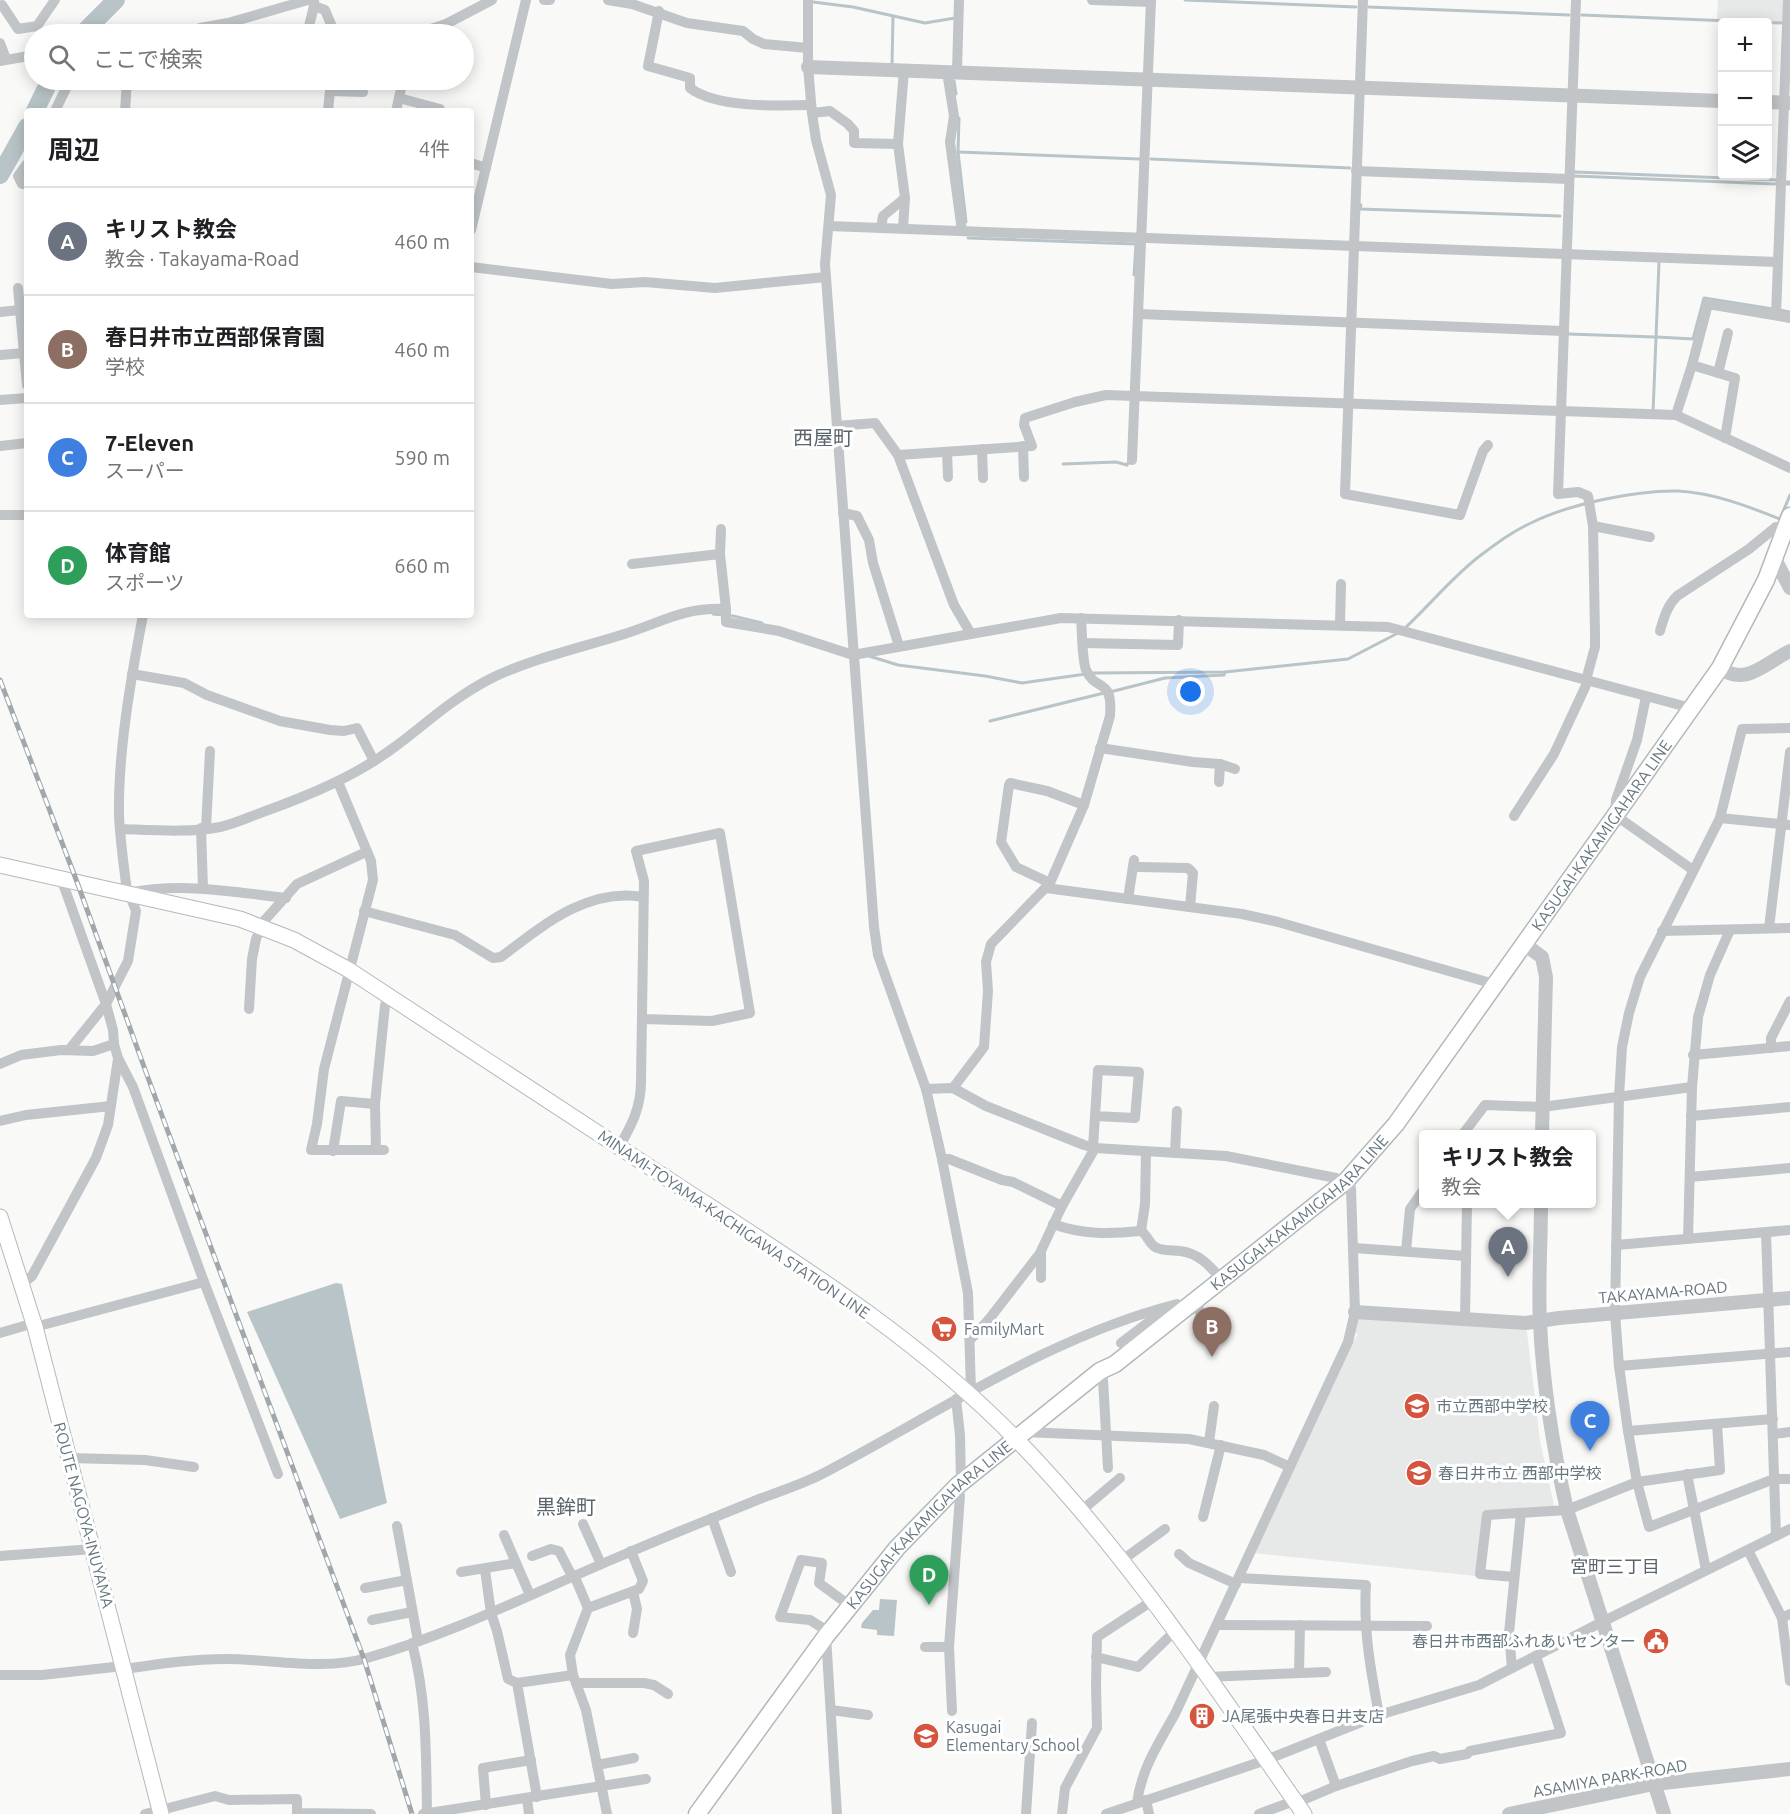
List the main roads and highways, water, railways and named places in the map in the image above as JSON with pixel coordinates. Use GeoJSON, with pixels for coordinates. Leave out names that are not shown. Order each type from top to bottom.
{"type":"FeatureCollection","features":[{"type":"Feature","properties":{"kind":"main road","name":"KASUGAI-KAKAMIGAHARA LINE"},"geometry":{"type":"LineString","coordinates":[[697,1814],[849,1605],[897,1548],[959,1485],[1100,1371],[1115,1364],[1183,1306],[1222,1280],[1346,1181],[1396,1124],[1720,668],[1775,559],[1787,522]]}},
{"type":"Feature","properties":{"kind":"main road","name":"MINAMI-TOYAMA-KACHIGAWA STATION LINE"},"geometry":{"type":"LineString","coordinates":[[0,865],[240,919],[294,940],[349,970],[391,997],[817,1276],[904,1339],[965,1394],[1020,1436],[1152,1601],[1298,1806]]}},
{"type":"Feature","properties":{"kind":"main road","name":"ROUTE NAGOYA-INUYAMA"},"geometry":{"type":"LineString","coordinates":[[0,1217],[35,1325],[124,1668],[155,1813]]}},
{"type":"Feature","properties":{"kind":"waterway"},"geometry":{"type":"LineString","coordinates":[[92,24],[116,0]]}},
{"type":"Feature","properties":{"kind":"waterway"},"geometry":{"type":"LineString","coordinates":[[1185,0],[1356,7]]}},
{"type":"Feature","properties":{"kind":"waterway"},"geometry":{"type":"LineString","coordinates":[[813,2],[853,7],[925,23],[955,18]]}},
{"type":"Feature","properties":{"kind":"waterway"},"geometry":{"type":"LineString","coordinates":[[1369,7],[1569,15]]}},
{"type":"Feature","properties":{"kind":"waterway"},"geometry":{"type":"LineString","coordinates":[[1582,15],[1783,23]]}},
{"type":"Feature","properties":{"kind":"waterway"},"geometry":{"type":"LineString","coordinates":[[892,65],[893,16]]}},
{"type":"Feature","properties":{"kind":"waterway"},"geometry":{"type":"LineString","coordinates":[[954,81],[956,94]]}},
{"type":"Feature","properties":{"kind":"waterway"},"geometry":{"type":"LineString","coordinates":[[36,108],[45,90]]}},
{"type":"Feature","properties":{"kind":"waterway"},"geometry":{"type":"LineString","coordinates":[[959,118],[958,152],[966,222]]}},
{"type":"Feature","properties":{"kind":"waterway"},"geometry":{"type":"LineString","coordinates":[[0,175],[24,132]]}},
{"type":"Feature","properties":{"kind":"waterway"},"geometry":{"type":"LineString","coordinates":[[958,152],[1139,159]]}},
{"type":"Feature","properties":{"kind":"waterway"},"geometry":{"type":"LineString","coordinates":[[1151,159],[1350,168]]}},
{"type":"Feature","properties":{"kind":"waterway"},"geometry":{"type":"LineString","coordinates":[[1575,172],[1777,180],[1777,183]]}},
{"type":"Feature","properties":{"kind":"waterway"},"geometry":{"type":"LineString","coordinates":[[1575,176],[1775,184]]}},
{"type":"Feature","properties":{"kind":"waterway"},"geometry":{"type":"LineString","coordinates":[[1361,205],[1360,209],[1560,216]]}},
{"type":"Feature","properties":{"kind":"waterway"},"geometry":{"type":"LineString","coordinates":[[968,238],[1136,244],[1134,275]]}},
{"type":"Feature","properties":{"kind":"waterway"},"geometry":{"type":"LineString","coordinates":[[1653,413],[1659,262]]}},
{"type":"Feature","properties":{"kind":"waterway"},"geometry":{"type":"LineString","coordinates":[[1657,337],[1693,339],[1704,298],[1773,309]]}},
{"type":"Feature","properties":{"kind":"waterway"},"geometry":{"type":"LineString","coordinates":[[1779,310],[1790,312]]}},
{"type":"Feature","properties":{"kind":"waterway"},"geometry":{"type":"LineString","coordinates":[[1568,334],[1655,337]]}},
{"type":"Feature","properties":{"kind":"waterway"},"geometry":{"type":"LineString","coordinates":[[1063,464],[1116,462],[1127,465],[1129,461]]}},
{"type":"Feature","properties":{"kind":"waterway"},"geometry":{"type":"LineString","coordinates":[[1405,628],[1461,572],[1487,551],[1524,526],[1564,510],[1623,496],[1678,491],[1717,497],[1780,519],[1790,495]]}},
{"type":"Feature","properties":{"kind":"waterway"},"geometry":{"type":"LineString","coordinates":[[713,614],[762,623]]}},
{"type":"Feature","properties":{"kind":"waterway"},"geometry":{"type":"LineString","coordinates":[[869,656],[898,665],[1022,683],[1093,673],[1225,672],[1348,659],[1400,632]]}},
{"type":"Feature","properties":{"kind":"waterway"},"geometry":{"type":"LineString","coordinates":[[1110,692],[1165,678],[1224,675],[1225,672]]}},
{"type":"Feature","properties":{"kind":"waterway"},"geometry":{"type":"LineString","coordinates":[[990,721],[1104,693]]}},
{"type":"Feature","properties":{"kind":"railway"},"geometry":{"type":"LineString","coordinates":[[0,680],[364,1659],[412,1814]]}},
{"type":"Feature","properties":{"kind":"place","name":"キリスト教会"},"geometry":{"type":"Point","coordinates":[1508,1277]}},
{"type":"Feature","properties":{"kind":"place","name":"FamilyMart"},"geometry":{"type":"Point","coordinates":[944,1329]}},
{"type":"Feature","properties":{"kind":"place","name":"春日井市立西部保育園"},"geometry":{"type":"Point","coordinates":[1212,1357]}},
{"type":"Feature","properties":{"kind":"place","name":"市立西部中学校"},"geometry":{"type":"Point","coordinates":[1417,1406]}},
{"type":"Feature","properties":{"kind":"place","name":"7-Eleven"},"geometry":{"type":"Point","coordinates":[1590,1451]}},
{"type":"Feature","properties":{"kind":"place","name":"春日井市立 西部中学校"},"geometry":{"type":"Point","coordinates":[1419,1473]}},
{"type":"Feature","properties":{"kind":"place","name":"体育館"},"geometry":{"type":"Point","coordinates":[929,1605]}},
{"type":"Feature","properties":{"kind":"place","name":"春日井市西部ふれあいセンター"},"geometry":{"type":"Point","coordinates":[1656,1641]}},
{"type":"Feature","properties":{"kind":"place","name":"JA尾張中央春日井支店"},"geometry":{"type":"Point","coordinates":[1202,1716]}},
{"type":"Feature","properties":{"kind":"place","name":"Kasugai Elementary School"},"geometry":{"type":"Point","coordinates":[926,1736]}},
{"type":"Feature","properties":{"kind":"district","name":"西屋町"},"geometry":{"type":"Point","coordinates":[823,437]}},
{"type":"Feature","properties":{"kind":"district","name":"黒鉾町"},"geometry":{"type":"Point","coordinates":[566,1506]}},
{"type":"Feature","properties":{"kind":"district","name":"宮町三丁目"},"geometry":{"type":"Point","coordinates":[1615,1566]}}]}
